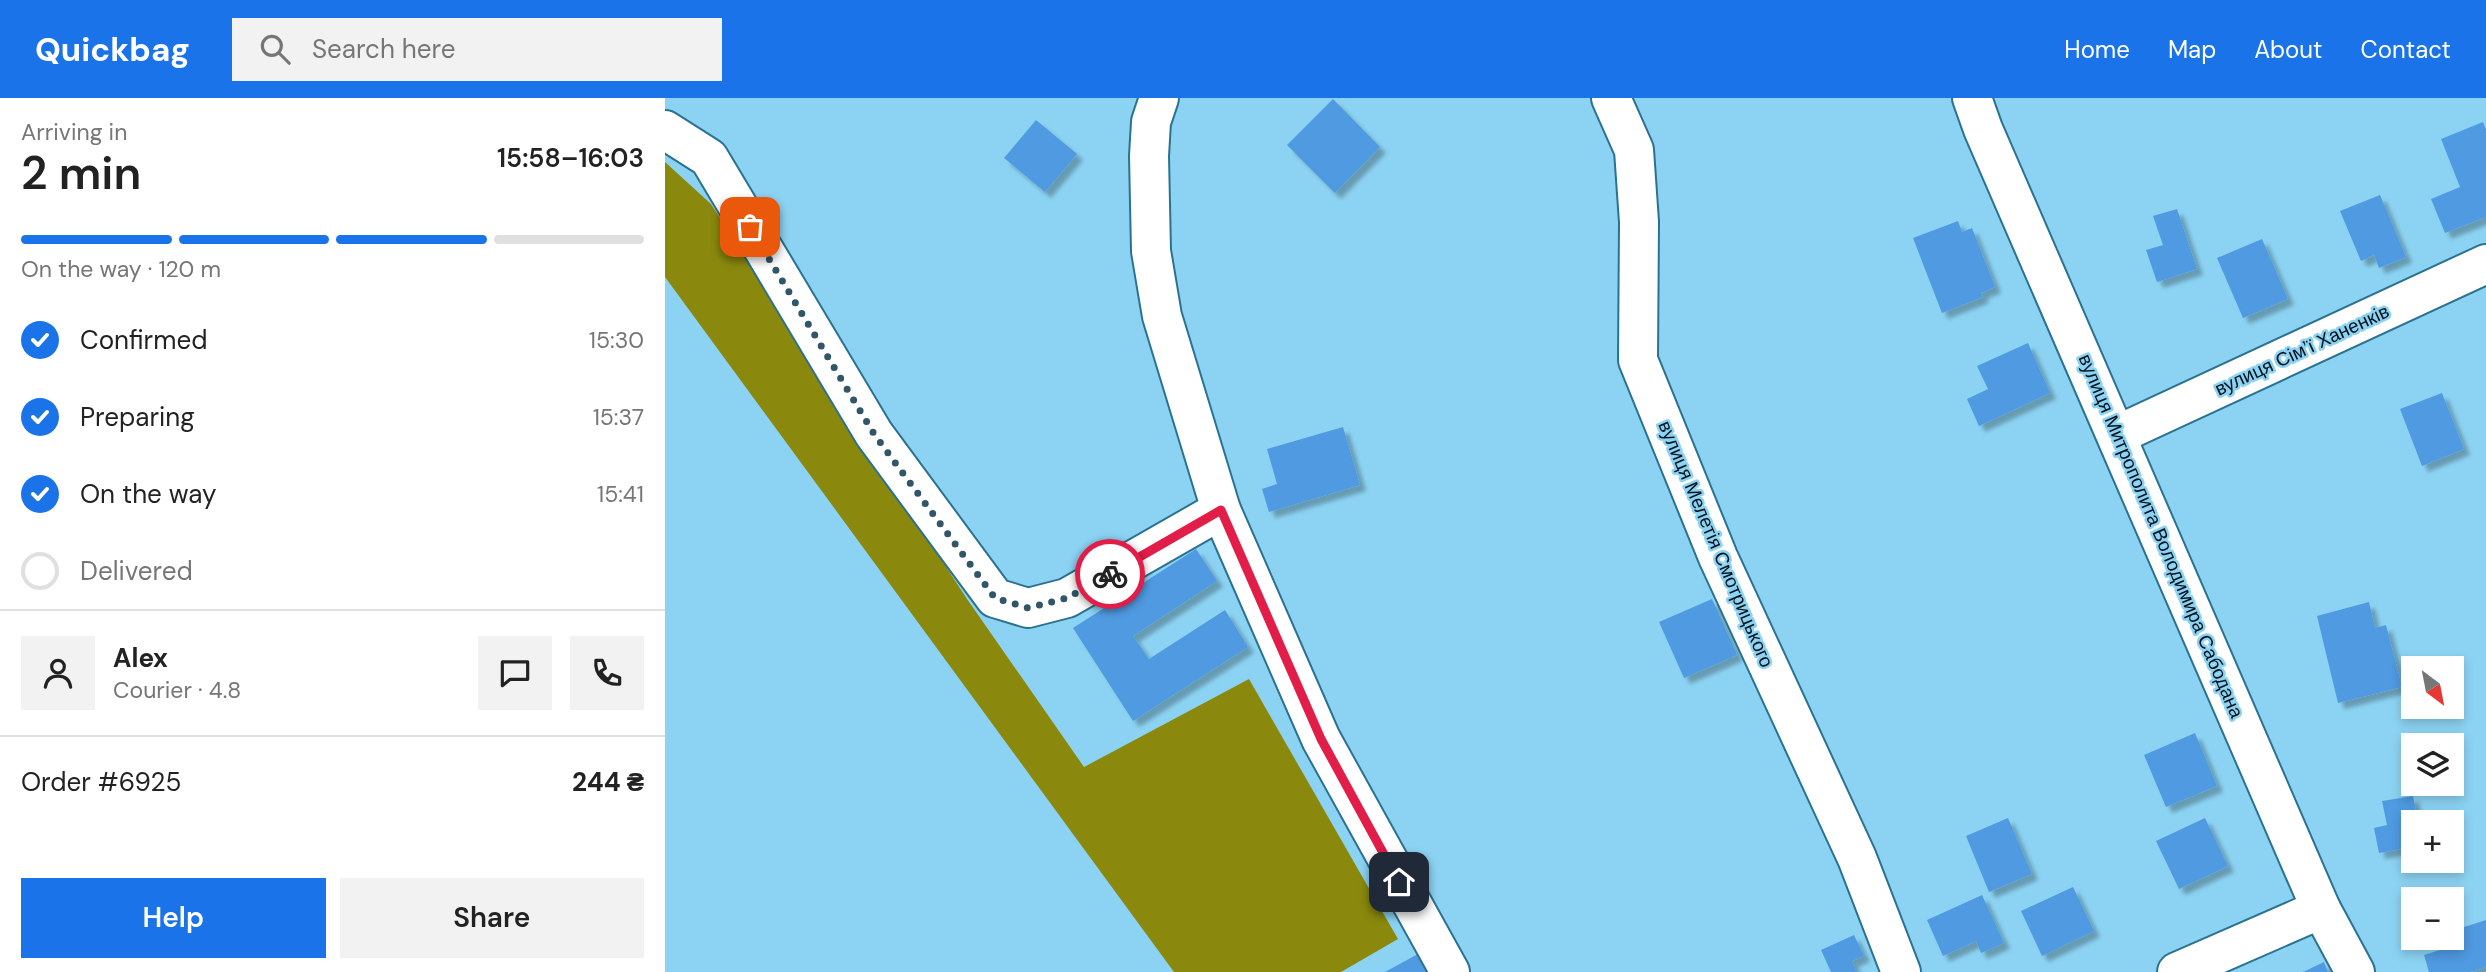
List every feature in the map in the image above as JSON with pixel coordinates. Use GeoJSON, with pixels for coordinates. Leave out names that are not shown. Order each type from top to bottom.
{"type":"FeatureCollection","features":[{"type":"Feature","properties":{"kind":"street"},"geometry":{"type":"LineString","coordinates":[[1159,98],[1150,133],[1151,251],[1162,316],[1221,510],[1321,739],[1450,972]]}},
{"type":"Feature","properties":{"kind":"street","name":"вулиця Мелетія Смотрицького"},"geometry":{"type":"LineString","coordinates":[[1611,98],[1634,150],[1639,222],[1638,360],[1718,557],[1857,858],[1901,972]]}},
{"type":"Feature","properties":{"kind":"street","name":"вулиця Митрополита Володимира Сабодана"},"geometry":{"type":"LineString","coordinates":[[1972,98],[2321,909],[2355,972]]}},
{"type":"Feature","properties":{"kind":"street"},"geometry":{"type":"LineString","coordinates":[[665,130],[709,158],[874,434],[995,598],[1028,608],[1067,598],[1221,510]]}},
{"type":"Feature","properties":{"kind":"street","name":"вулиця Сімʼї Ханенків"},"geometry":{"type":"LineString","coordinates":[[2117,435],[2486,264]]}},
{"type":"Feature","properties":{"kind":"street"},"geometry":{"type":"LineString","coordinates":[[2176,972],[2321,909]]}},
{"type":"Feature","properties":{"kind":"shaded area"},"geometry":{"type":"Polygon","coordinates":[[[665,162],[711,204],[967,599],[1084,767],[1249,679],[1398,939],[1341,972],[1174,972],[665,277],[665,162]]]}},
{"type":"Feature","properties":{"kind":"building"},"geometry":{"type":"Polygon","coordinates":[[[1333,99],[1380,147],[1335,193],[1287,145],[1333,99]]]}},
{"type":"Feature","properties":{"kind":"building"},"geometry":{"type":"Polygon","coordinates":[[[1036,120],[1077,154],[1045,192],[1004,158],[1036,120]]]}},
{"type":"Feature","properties":{"kind":"building"},"geometry":{"type":"Polygon","coordinates":[[[2483,122],[2486,130],[2486,217],[2445,233],[2431,199],[2460,187],[2441,139],[2483,122]]]}},
{"type":"Feature","properties":{"kind":"building"},"geometry":{"type":"Polygon","coordinates":[[[2380,195],[2406,257],[2379,268],[2374,255],[2361,261],[2340,211],[2380,195]]]}},
{"type":"Feature","properties":{"kind":"building"},"geometry":{"type":"Polygon","coordinates":[[[2177,209],[2197,269],[2157,282],[2146,250],[2163,245],[2153,216],[2177,209]]]}},
{"type":"Feature","properties":{"kind":"building"},"geometry":{"type":"Polygon","coordinates":[[[1958,221],[1962,232],[1972,228],[1995,287],[1981,293],[1983,297],[1942,313],[1913,238],[1958,221]]]}},
{"type":"Feature","properties":{"kind":"building"},"geometry":{"type":"Polygon","coordinates":[[[2262,239],[2288,299],[2243,318],[2217,258],[2262,239]]]}},
{"type":"Feature","properties":{"kind":"building"},"geometry":{"type":"Polygon","coordinates":[[[2028,343],[2050,393],[1979,426],[1967,399],[1988,389],[1977,366],[2028,343]]]}},
{"type":"Feature","properties":{"kind":"building"},"geometry":{"type":"Polygon","coordinates":[[[2442,393],[2464,449],[2422,466],[2400,409],[2442,393]]]}},
{"type":"Feature","properties":{"kind":"building"},"geometry":{"type":"Polygon","coordinates":[[[1343,427],[1360,485],[1269,512],[1262,489],[1277,484],[1267,449],[1343,427]]]}},
{"type":"Feature","properties":{"kind":"building"},"geometry":{"type":"Polygon","coordinates":[[[1196,549],[1217,581],[1133,636],[1149,659],[1225,610],[1248,647],[1133,721],[1073,628],[1196,549]]]}},
{"type":"Feature","properties":{"kind":"building"},"geometry":{"type":"Polygon","coordinates":[[[1712,599],[1737,655],[1684,678],[1659,622],[1712,599]]]}},
{"type":"Feature","properties":{"kind":"building"},"geometry":{"type":"Polygon","coordinates":[[[2369,602],[2375,628],[2386,625],[2401,687],[2338,703],[2317,616],[2369,602]]]}},
{"type":"Feature","properties":{"kind":"building"},"geometry":{"type":"Polygon","coordinates":[[[2195,733],[2217,786],[2166,807],[2144,755],[2195,733]]]}},
{"type":"Feature","properties":{"kind":"building"},"geometry":{"type":"Polygon","coordinates":[[[2413,796],[2416,810],[2401,810],[2401,849],[2379,853],[2374,828],[2387,825],[2382,801],[2413,796]]]}},
{"type":"Feature","properties":{"kind":"building"},"geometry":{"type":"Polygon","coordinates":[[[2008,818],[2032,874],[1989,892],[1966,836],[2008,818]]]}},
{"type":"Feature","properties":{"kind":"building"},"geometry":{"type":"Polygon","coordinates":[[[2205,818],[2228,866],[2179,889],[2156,841],[2205,818]]]}},
{"type":"Feature","properties":{"kind":"building"},"geometry":{"type":"Polygon","coordinates":[[[2073,887],[2094,931],[2042,956],[2021,911],[2073,887]]]}},
{"type":"Feature","properties":{"kind":"building"},"geometry":{"type":"Polygon","coordinates":[[[1982,895],[2004,943],[1981,953],[1976,941],[1943,956],[1927,920],[1982,895]]]}},
{"type":"Feature","properties":{"kind":"building"},"geometry":{"type":"Polygon","coordinates":[[[2486,920],[2486,967],[2470,972],[2429,972],[2424,955],[2440,950],[2464,950],[2464,927],[2486,920]]]}},
{"type":"Feature","properties":{"kind":"building"},"geometry":{"type":"Polygon","coordinates":[[[1854,935],[1864,956],[1852,961],[1857,972],[1831,972],[1821,950],[1854,935]]]}},
{"type":"Feature","properties":{"kind":"building"},"geometry":{"type":"Polygon","coordinates":[[[1418,954],[1428,972],[1385,972],[1418,954]]]}},
{"type":"Feature","properties":{"kind":"building"},"geometry":{"type":"Polygon","coordinates":[[[2324,962],[2328,972],[2303,972],[2324,962]]]}},
{"type":"Feature","properties":{"kind":"way so far"},"geometry":{"type":"LineString","coordinates":[[750,227],[874,434],[995,598],[1028,608],[1067,598],[1110,574]]}},
{"type":"Feature","properties":{"kind":"route"},"geometry":{"type":"LineString","coordinates":[[1110,574],[1221,510],[1321,739],[1399,882]]}}]}
